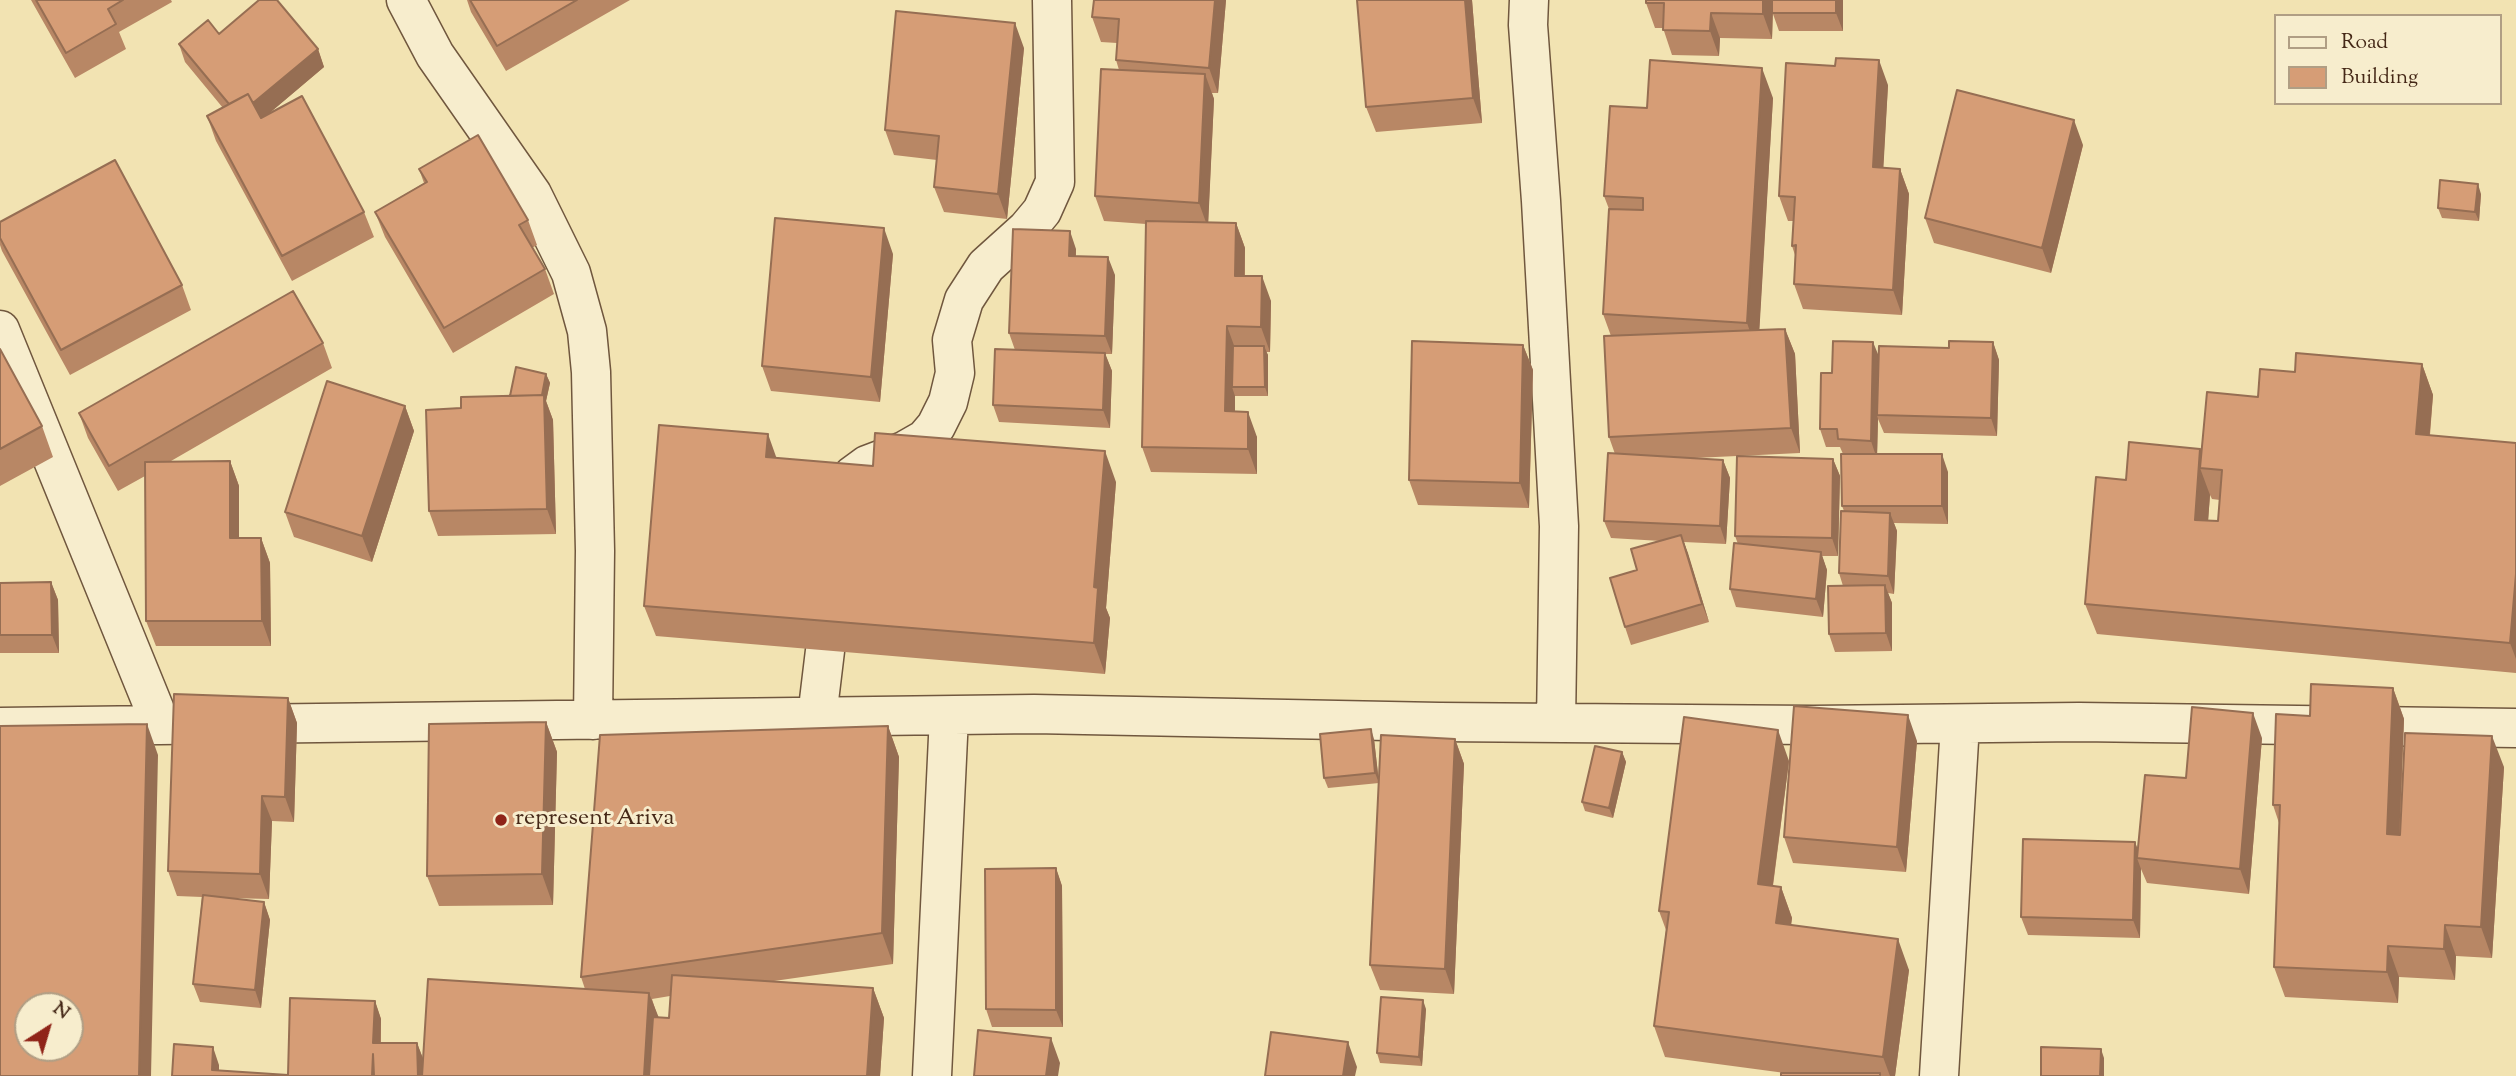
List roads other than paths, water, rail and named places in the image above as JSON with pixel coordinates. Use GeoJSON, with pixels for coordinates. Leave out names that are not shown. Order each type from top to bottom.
{"type":"FeatureCollection","features":[{"type":"Feature","properties":{"kind":"street"},"geometry":{"type":"LineString","coordinates":[[406,0],[436,55],[532,194],[571,273],[587,331],[591,372],[595,551],[593,720]]}},
{"type":"Feature","properties":{"kind":"street"},"geometry":{"type":"LineString","coordinates":[[817,717],[844,495],[852,476],[867,465],[904,451],[925,439],[936,426],[948,402],[955,373],[953,340],[964,300],[986,266],[1027,229],[1042,211],[1055,182],[1052,0]]}},
{"type":"Feature","properties":{"kind":"street"},"geometry":{"type":"LineString","coordinates":[[1529,0],[1528,25],[1541,201],[1559,526],[1556,723]]}},
{"type":"Feature","properties":{"kind":"street"},"geometry":{"type":"LineString","coordinates":[[0,330],[160,725]]}},
{"type":"Feature","properties":{"kind":"street"},"geometry":{"type":"LineString","coordinates":[[0,727],[1034,714],[1556,723],[2078,722],[2516,728]]}},
{"type":"Feature","properties":{"kind":"street"},"geometry":{"type":"LineString","coordinates":[[932,1076],[949,716]]}},
{"type":"Feature","properties":{"kind":"street"},"geometry":{"type":"LineString","coordinates":[[1939,1076],[1959,724]]}},
{"type":"Feature","properties":{"kind":"place","name":"represent Ariva"},"geometry":{"type":"Point","coordinates":[501,820]}}]}
